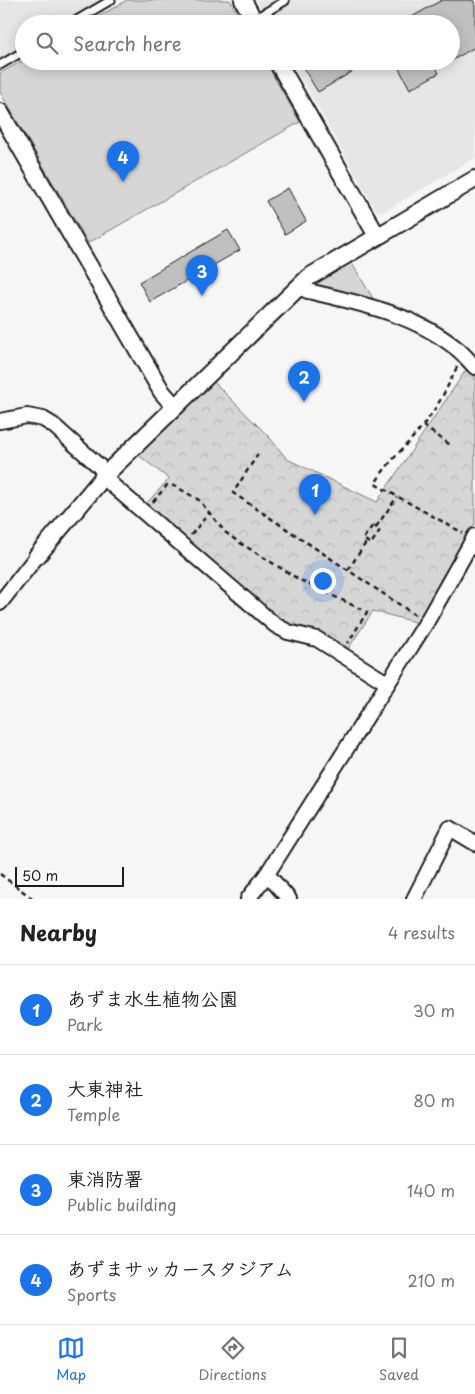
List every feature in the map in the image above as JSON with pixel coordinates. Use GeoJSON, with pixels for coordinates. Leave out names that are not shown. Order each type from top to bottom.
{"type":"FeatureCollection","features":[{"type":"Feature","properties":{"kind":"street"},"geometry":{"type":"LineString","coordinates":[[242,0],[251,15]]}},
{"type":"Feature","properties":{"kind":"street"},"geometry":{"type":"LineString","coordinates":[[283,70],[377,236]]}},
{"type":"Feature","properties":{"kind":"street"},"geometry":{"type":"LineString","coordinates":[[0,112],[162,392],[175,407]]}},
{"type":"Feature","properties":{"kind":"street"},"geometry":{"type":"LineString","coordinates":[[0,603],[105,475],[299,286],[316,272],[475,179]]}},
{"type":"Feature","properties":{"kind":"street"},"geometry":{"type":"LineString","coordinates":[[299,286],[367,305],[425,328],[456,348],[472,364]]}},
{"type":"Feature","properties":{"kind":"street"},"geometry":{"type":"LineString","coordinates":[[0,421],[27,416],[43,419],[53,425],[99,466],[112,485],[276,625],[288,632],[317,639],[387,683]]}},
{"type":"Feature","properties":{"kind":"street"},"geometry":{"type":"LineString","coordinates":[[248,899],[267,874],[426,623],[470,535]]}},
{"type":"Feature","properties":{"kind":"street"},"geometry":{"type":"LineString","coordinates":[[414,899],[450,828],[475,843]]}},
{"type":"Feature","properties":{"kind":"street"},"geometry":{"type":"LineString","coordinates":[[267,874],[289,899]]}},
{"type":"Feature","properties":{"kind":"lane"},"geometry":{"type":"LineString","coordinates":[[85,15],[111,0]]}},
{"type":"Feature","properties":{"kind":"lane"},"geometry":{"type":"LineString","coordinates":[[265,15],[285,1]]}},
{"type":"Feature","properties":{"kind":"lane"},"geometry":{"type":"LineString","coordinates":[[0,64],[15,56]]}},
{"type":"Feature","properties":{"kind":"path"},"geometry":{"type":"LineString","coordinates":[[470,535],[375,484],[383,470],[423,426],[439,405],[458,365],[472,364]]}},
{"type":"Feature","properties":{"kind":"path"},"geometry":{"type":"LineString","coordinates":[[423,426],[452,446]]}},
{"type":"Feature","properties":{"kind":"path"},"geometry":{"type":"LineString","coordinates":[[258,454],[233,493],[426,623]]}},
{"type":"Feature","properties":{"kind":"path"},"geometry":{"type":"LineString","coordinates":[[149,506],[167,485],[174,486],[199,500],[225,532],[237,541],[300,580],[367,612],[347,645],[340,640]]}},
{"type":"Feature","properties":{"kind":"path"},"geometry":{"type":"LineString","coordinates":[[376,527],[397,497]]}},
{"type":"Feature","properties":{"kind":"path"},"geometry":{"type":"LineString","coordinates":[[188,539],[209,513]]}},
{"type":"Feature","properties":{"kind":"path"},"geometry":{"type":"LineString","coordinates":[[373,525],[376,527],[380,530],[370,544],[364,538],[373,525]]}},
{"type":"Feature","properties":{"kind":"path"},"geometry":{"type":"LineString","coordinates":[[348,570],[367,541]]}},
{"type":"Feature","properties":{"kind":"path"},"geometry":{"type":"LineString","coordinates":[[0,874],[33,899]]}},
{"type":"Feature","properties":{"kind":"shaded area"},"geometry":{"type":"Polygon","coordinates":[[[0,0],[102,0],[77,15],[15,15],[15,51],[0,59],[0,0]]]}},
{"type":"Feature","properties":{"kind":"shaded area"},"geometry":{"type":"Polygon","coordinates":[[[256,0],[475,0],[475,158],[383,212],[376,210],[296,70],[460,70],[460,15],[264,15],[256,0]]]}},
{"type":"Feature","properties":{"kind":"green space"},"geometry":{"type":"Polygon","coordinates":[[[127,0],[230,0],[239,15],[101,15],[127,0]]]}},
{"type":"Feature","properties":{"kind":"green space"},"geometry":{"type":"Polygon","coordinates":[[[15,65],[15,70],[270,70],[300,122],[88,243],[0,92],[0,73],[15,65]]]}},
{"type":"Feature","properties":{"kind":"green space"},"geometry":{"type":"Polygon","coordinates":[[[351,262],[374,300],[315,287],[316,282],[351,262]]]}},
{"type":"Feature","properties":{"kind":"green space"},"geometry":{"type":"Polygon","coordinates":[[[468,367],[475,375],[475,524],[419,623],[373,611],[348,649],[323,634],[278,620],[144,506],[169,479],[137,454],[212,380],[270,438],[287,459],[377,502],[468,367]]]}},
{"type":"Feature","properties":{"kind":"building"},"geometry":{"type":"Polygon","coordinates":[[[442,0],[473,0],[475,4],[475,47],[460,56],[460,15],[415,15],[442,0]]]}},
{"type":"Feature","properties":{"kind":"building"},"geometry":{"type":"Polygon","coordinates":[[[305,70],[355,70],[318,92],[305,70]]]}},
{"type":"Feature","properties":{"kind":"building"},"geometry":{"type":"Polygon","coordinates":[[[400,70],[437,70],[439,73],[410,89],[400,70]]]}},
{"type":"Feature","properties":{"kind":"building"},"geometry":{"type":"Polygon","coordinates":[[[288,188],[306,221],[285,234],[266,201],[288,188]]]}},
{"type":"Feature","properties":{"kind":"building"},"geometry":{"type":"Polygon","coordinates":[[[228,230],[240,250],[150,302],[139,282],[228,230]]]}},
{"type":"Feature","properties":{"kind":"place","name":"あずまサッカースタジアム"},"geometry":{"type":"Point","coordinates":[123,182]}},
{"type":"Feature","properties":{"kind":"place","name":"東消防署"},"geometry":{"type":"Point","coordinates":[202,296]}},
{"type":"Feature","properties":{"kind":"place","name":"大東神社"},"geometry":{"type":"Point","coordinates":[304,402]}},
{"type":"Feature","properties":{"kind":"place","name":"あずま水生植物公園"},"geometry":{"type":"Point","coordinates":[315,515]}}]}
